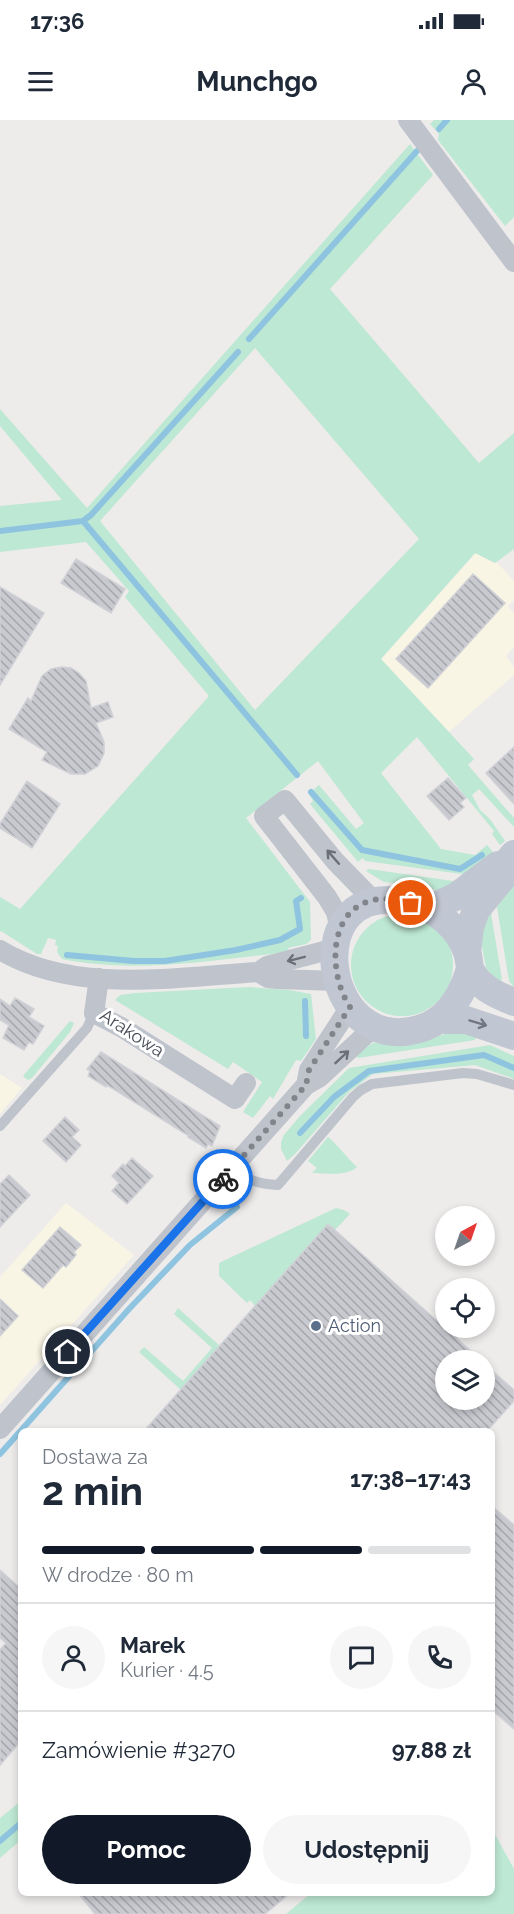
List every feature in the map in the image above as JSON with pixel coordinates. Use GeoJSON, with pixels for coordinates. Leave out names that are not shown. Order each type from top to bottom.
{"type":"FeatureCollection","features":[{"type":"Feature","properties":{"kind":"street"},"geometry":{"type":"LineString","coordinates":[[408,120],[511,251]]}},
{"type":"Feature","properties":{"kind":"street"},"geometry":{"type":"LineString","coordinates":[[373,900],[335,861],[285,800],[264,816],[336,912],[338,939],[335,966],[341,993],[350,1007],[364,1020],[391,1031],[402,1032],[423,1028],[440,1020],[451,1009],[462,992],[469,961],[470,927],[476,910],[504,876],[511,857]]}},
{"type":"Feature","properties":{"kind":"street"},"geometry":{"type":"LineString","coordinates":[[429,909],[457,896],[494,867],[511,857]]}},
{"type":"Feature","properties":{"kind":"street"},"geometry":{"type":"LineString","coordinates":[[0,950],[16,959],[44,969],[99,978],[132,979],[258,972],[267,966],[338,939],[353,912],[362,905],[373,900],[401,901],[429,909],[445,919],[469,961],[474,976],[488,989],[514,1002]]}},
{"type":"Feature","properties":{"kind":"street"},"geometry":{"type":"LineString","coordinates":[[258,972],[268,978],[337,981]]}},
{"type":"Feature","properties":{"kind":"street","name":"Arakowa"},"geometry":{"type":"LineString","coordinates":[[99,978],[94,1013],[121,1027],[235,1099],[246,1083]]}},
{"type":"Feature","properties":{"kind":"street"},"geometry":{"type":"LineString","coordinates":[[306,1085],[309,1070],[350,1007]]}},
{"type":"Feature","properties":{"kind":"street"},"geometry":{"type":"LineString","coordinates":[[440,1020],[466,1020],[514,1036]]}},
{"type":"Feature","properties":{"kind":"street"},"geometry":{"type":"LineString","coordinates":[[0,1429],[306,1085],[320,1077],[375,1026]]}},
{"type":"Feature","properties":{"kind":"lane"},"geometry":{"type":"LineString","coordinates":[[0,1126],[87,1028],[94,1013]]}},
{"type":"Feature","properties":{"kind":"lane"},"geometry":{"type":"LineString","coordinates":[[232,1169],[249,1180],[261,1184],[278,1185],[353,1097],[372,1084],[463,1073],[477,1074],[514,1085]]}},
{"type":"Feature","properties":{"kind":"shaded area"},"geometry":{"type":"Polygon","coordinates":[[[476,553],[494,563],[496,561],[514,581],[514,600],[508,606],[514,614],[514,647],[506,656],[514,667],[514,675],[449,732],[381,659],[476,553]]]}},
{"type":"Feature","properties":{"kind":"shaded area"},"geometry":{"type":"Polygon","coordinates":[[[0,1074],[22,1088],[0,1114],[0,1074]]]}},
{"type":"Feature","properties":{"kind":"shaded area"},"geometry":{"type":"Polygon","coordinates":[[[66,1203],[134,1255],[0,1405],[0,1277],[66,1203]]]}},
{"type":"Feature","properties":{"kind":"green space"},"geometry":{"type":"Polygon","coordinates":[[[434,120],[514,120],[514,217],[505,226],[438,140],[439,134],[430,124],[434,120]]]}},
{"type":"Feature","properties":{"kind":"green space"},"geometry":{"type":"Polygon","coordinates":[[[410,144],[433,175],[330,289],[479,463],[514,433],[514,549],[495,563],[475,553],[381,659],[474,759],[468,765],[514,818],[514,827],[479,789],[472,795],[480,810],[490,819],[505,841],[500,845],[492,834],[494,831],[417,737],[381,773],[441,849],[475,855],[487,845],[493,852],[464,877],[462,874],[365,861],[363,858],[358,862],[310,804],[313,801],[309,794],[319,785],[356,829],[364,823],[318,761],[246,818],[310,902],[311,940],[306,944],[288,948],[289,952],[232,959],[175,964],[118,965],[62,959],[57,952],[56,940],[48,938],[41,954],[37,954],[0,932],[0,897],[20,909],[209,696],[125,597],[129,591],[86,542],[0,552],[0,506],[62,500],[0,426],[0,409],[87,508],[410,144]],[[255,348],[100,521],[255,710],[419,539],[255,348]]]}},
{"type":"Feature","properties":{"kind":"green space"},"geometry":{"type":"Polygon","coordinates":[[[369,869],[460,882],[439,891],[418,885],[384,882],[366,871],[369,869]]]}},
{"type":"Feature","properties":{"kind":"green space"},"geometry":{"type":"Polygon","coordinates":[[[514,884],[514,987],[509,981],[497,907],[514,884]]]}},
{"type":"Feature","properties":{"kind":"green space"},"geometry":{"type":"Polygon","coordinates":[[[491,913],[502,979],[499,983],[486,968],[479,931],[491,913]]]}},
{"type":"Feature","properties":{"kind":"green space"},"geometry":{"type":"Polygon","coordinates":[[[402,914],[421,918],[438,929],[449,946],[453,965],[449,984],[438,1001],[421,1012],[402,1016],[383,1012],[366,1001],[355,984],[351,965],[355,946],[366,929],[383,918],[402,914]]]}},
{"type":"Feature","properties":{"kind":"green space"},"geometry":{"type":"Polygon","coordinates":[[[249,987],[311,994],[316,1039],[301,1061],[296,1060],[273,1099],[270,1096],[253,1118],[243,1112],[262,1082],[233,1062],[228,1069],[115,1000],[120,995],[135,993],[249,987]]]}},
{"type":"Feature","properties":{"kind":"green space"},"geometry":{"type":"Polygon","coordinates":[[[70,1021],[74,1023],[70,1032],[28,1080],[23,1076],[70,1021]]]}},
{"type":"Feature","properties":{"kind":"green space"},"geometry":{"type":"Polygon","coordinates":[[[448,1033],[477,1035],[475,1040],[358,1058],[355,1055],[373,1043],[415,1044],[448,1033]]]}},
{"type":"Feature","properties":{"kind":"green space"},"geometry":{"type":"Polygon","coordinates":[[[490,1045],[514,1056],[514,1079],[475,1065],[373,1074],[349,1092],[287,1161],[281,1149],[284,1135],[349,1068],[490,1045]]]}},
{"type":"Feature","properties":{"kind":"green space"},"geometry":{"type":"Polygon","coordinates":[[[328,1137],[357,1167],[341,1173],[312,1173],[317,1168],[308,1161],[328,1137]]]}},
{"type":"Feature","properties":{"kind":"green space"},"geometry":{"type":"Polygon","coordinates":[[[336,1208],[350,1214],[255,1306],[250,1300],[247,1303],[219,1276],[221,1262],[336,1208]]]}},
{"type":"Feature","properties":{"kind":"green space"},"geometry":{"type":"Polygon","coordinates":[[[178,1308],[220,1346],[181,1390],[139,1352],[144,1347],[183,1381],[212,1348],[174,1314],[178,1308]]]}},
{"type":"Feature","properties":{"kind":"green space"},"geometry":{"type":"Polygon","coordinates":[[[18,1803],[18,1843],[0,1858],[0,1818],[18,1803]]]}},
{"type":"Feature","properties":{"kind":"green space"},"geometry":{"type":"Polygon","coordinates":[[[495,1834],[514,1869],[514,1914],[286,1914],[307,1896],[495,1896],[495,1834]]]}},
{"type":"Feature","properties":{"kind":"building"},"geometry":{"type":"Polygon","coordinates":[[[76,559],[125,589],[111,613],[61,583],[76,559]]]}},
{"type":"Feature","properties":{"kind":"building"},"geometry":{"type":"Polygon","coordinates":[[[473,574],[505,603],[428,688],[396,659],[473,574]]]}},
{"type":"Feature","properties":{"kind":"building"},"geometry":{"type":"Polygon","coordinates":[[[0,587],[44,613],[0,685],[0,587]]]}},
{"type":"Feature","properties":{"kind":"building"},"geometry":{"type":"Polygon","coordinates":[[[71,668],[86,681],[91,708],[108,702],[113,717],[96,723],[104,742],[104,753],[98,766],[85,774],[71,774],[42,760],[47,752],[9,729],[28,698],[31,701],[42,676],[51,669],[71,668]]]}},
{"type":"Feature","properties":{"kind":"building"},"geometry":{"type":"Polygon","coordinates":[[[514,747],[514,804],[486,773],[514,747]]]}},
{"type":"Feature","properties":{"kind":"building"},"geometry":{"type":"Polygon","coordinates":[[[448,778],[466,798],[460,803],[464,807],[449,820],[427,796],[448,778]]]}},
{"type":"Feature","properties":{"kind":"building"},"geometry":{"type":"Polygon","coordinates":[[[27,781],[60,804],[32,848],[0,828],[0,824],[27,781]]]}},
{"type":"Feature","properties":{"kind":"building"},"geometry":{"type":"Polygon","coordinates":[[[15,998],[34,1009],[29,1017],[44,1026],[33,1044],[29,1042],[24,1050],[3,1038],[9,1025],[0,1020],[0,999],[10,1006],[15,998]]]}},
{"type":"Feature","properties":{"kind":"building"},"geometry":{"type":"Polygon","coordinates":[[[101,1052],[220,1126],[212,1146],[208,1144],[206,1148],[107,1085],[106,1087],[88,1076],[90,1071],[87,1069],[101,1052]]]}},
{"type":"Feature","properties":{"kind":"building"},"geometry":{"type":"Polygon","coordinates":[[[65,1117],[79,1130],[72,1137],[81,1145],[66,1162],[43,1141],[65,1117]]]}},
{"type":"Feature","properties":{"kind":"building"},"geometry":{"type":"Polygon","coordinates":[[[132,1158],[153,1176],[127,1204],[112,1191],[119,1183],[112,1176],[132,1158]]]}},
{"type":"Feature","properties":{"kind":"building"},"geometry":{"type":"Polygon","coordinates":[[[9,1175],[30,1195],[0,1227],[0,1184],[9,1175]]]}},
{"type":"Feature","properties":{"kind":"building","name":"Action"},"geometry":{"type":"Polygon","coordinates":[[[328,1224],[435,1319],[435,1338],[456,1338],[470,1350],[435,1350],[435,1410],[495,1410],[495,1374],[514,1390],[514,1401],[490,1428],[147,1428],[328,1224]]]}},
{"type":"Feature","properties":{"kind":"building"},"geometry":{"type":"Polygon","coordinates":[[[60,1227],[81,1245],[74,1252],[76,1255],[66,1267],[63,1265],[43,1288],[22,1270],[60,1227]]]}},
{"type":"Feature","properties":{"kind":"building"},"geometry":{"type":"Polygon","coordinates":[[[0,1299],[18,1316],[0,1336],[0,1299]]]}},
{"type":"Feature","properties":{"kind":"building"},"geometry":{"type":"Polygon","coordinates":[[[495,1509],[514,1525],[514,1729],[495,1713],[495,1509]]]}},
{"type":"Feature","properties":{"kind":"building"},"geometry":{"type":"Polygon","coordinates":[[[0,1570],[18,1586],[18,1744],[0,1765],[0,1650],[6,1643],[0,1638],[0,1570]]]}},
{"type":"Feature","properties":{"kind":"building"},"geometry":{"type":"Polygon","coordinates":[[[80,1896],[286,1896],[265,1914],[95,1914],[80,1896]]]}},
{"type":"Feature","properties":{"kind":"waterway"},"geometry":{"type":"LineString","coordinates":[[439,129],[447,120]]}},
{"type":"Feature","properties":{"kind":"waterway"},"geometry":{"type":"LineString","coordinates":[[249,339],[417,151]]}},
{"type":"Feature","properties":{"kind":"waterway"},"geometry":{"type":"LineString","coordinates":[[0,531],[83,521],[91,515],[238,352]]}},
{"type":"Feature","properties":{"kind":"waterway"},"geometry":{"type":"LineString","coordinates":[[83,521],[297,775]]}},
{"type":"Feature","properties":{"kind":"waterway"},"geometry":{"type":"LineString","coordinates":[[311,792],[362,850],[460,869],[482,855]]}},
{"type":"Feature","properties":{"kind":"waterway"},"geometry":{"type":"LineString","coordinates":[[67,955],[134,961],[165,961],[236,950],[280,940],[300,929],[296,901],[301,898]]}},
{"type":"Feature","properties":{"kind":"waterway"},"geometry":{"type":"LineString","coordinates":[[305,1001],[306,1036]]}},
{"type":"Feature","properties":{"kind":"waterway"},"geometry":{"type":"LineString","coordinates":[[300,1133],[334,1097],[369,1071],[484,1055],[514,1068]]}},
{"type":"Feature","properties":{"kind":"waterway"},"geometry":{"type":"LineString","coordinates":[[23,1428],[129,1309],[190,1245],[237,1207]]}},
{"type":"Feature","properties":{"kind":"waterway"},"geometry":{"type":"LineString","coordinates":[[0,1454],[18,1434]]}},
{"type":"Feature","properties":{"kind":"waterway"},"geometry":{"type":"LineString","coordinates":[[0,1841],[18,1826]]}},
{"type":"Feature","properties":{"kind":"way so far"},"geometry":{"type":"LineString","coordinates":[[223,1179],[306,1085],[309,1070],[350,1007],[341,993],[335,966],[340,930],[346,919],[362,905],[373,900],[411,903]]}},
{"type":"Feature","properties":{"kind":"place","name":"Action"},"geometry":{"type":"Point","coordinates":[316,1326]}},
{"type":"Feature","properties":{"kind":"route"},"geometry":{"type":"LineString","coordinates":[[68,1352],[223,1179]]}}]}
